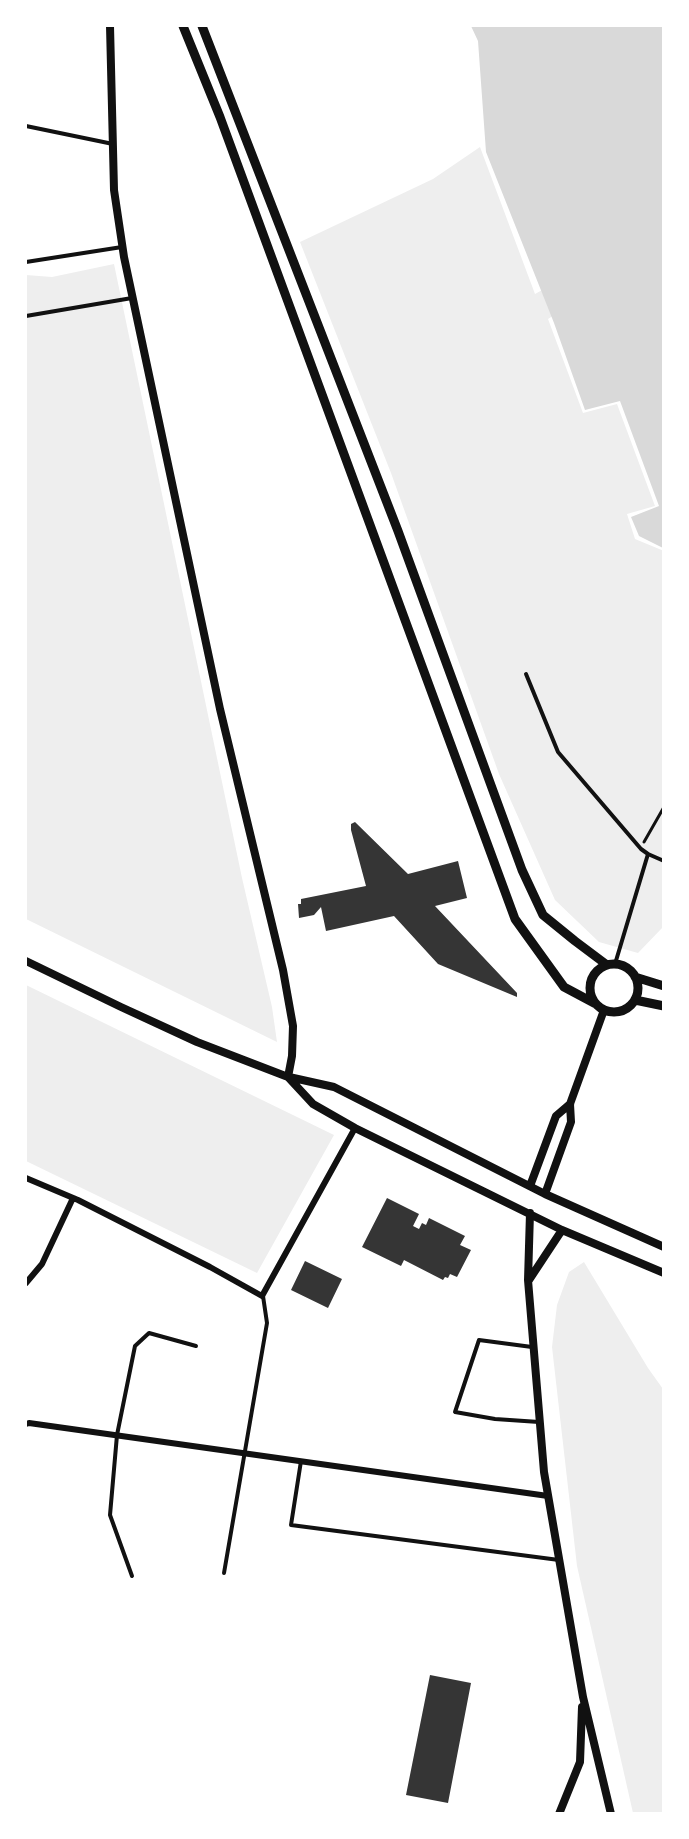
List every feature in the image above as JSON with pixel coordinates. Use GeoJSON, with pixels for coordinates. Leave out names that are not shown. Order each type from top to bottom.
{"type":"FeatureCollection","features":[{"type":"Feature","properties":{"kind":"main road"},"geometry":{"type":"LineString","coordinates":[[183,26],[220,117],[515,919],[564,987],[604,1010],[615,1013],[630,1007],[638,992],[638,984],[630,970],[623,966],[611,965],[600,968],[591,981],[590,988],[594,1003]]}},
{"type":"Feature","properties":{"kind":"main road"},"geometry":{"type":"LineString","coordinates":[[202,26],[394,520],[522,870],[543,915],[575,941],[611,965]]}},
{"type":"Feature","properties":{"kind":"main road"},"geometry":{"type":"LineString","coordinates":[[635,977],[663,986]]}},
{"type":"Feature","properties":{"kind":"main road"},"geometry":{"type":"LineString","coordinates":[[635,1000],[663,1006]]}},
{"type":"Feature","properties":{"kind":"street"},"geometry":{"type":"LineString","coordinates":[[110,26],[114,190],[122,247],[220,709],[283,970],[293,1026],[292,1056],[288,1077]]}},
{"type":"Feature","properties":{"kind":"street"},"geometry":{"type":"LineString","coordinates":[[26,961],[186,1037],[288,1077],[334,1087],[545,1194],[663,1247]]}},
{"type":"Feature","properties":{"kind":"street"},"geometry":{"type":"LineString","coordinates":[[545,1194],[571,1122],[570,1104],[604,1010]]}},
{"type":"Feature","properties":{"kind":"street"},"geometry":{"type":"LineString","coordinates":[[288,1077],[313,1104],[356,1128],[562,1230],[663,1273]]}},
{"type":"Feature","properties":{"kind":"street"},"geometry":{"type":"LineString","coordinates":[[530,1186],[556,1116],[570,1104]]}},
{"type":"Feature","properties":{"kind":"street"},"geometry":{"type":"LineString","coordinates":[[26,1178],[73,1198],[210,1267],[262,1296],[356,1128]]}},
{"type":"Feature","properties":{"kind":"street"},"geometry":{"type":"LineString","coordinates":[[26,1283],[42,1264],[73,1198]]}},
{"type":"Feature","properties":{"kind":"street"},"geometry":{"type":"LineString","coordinates":[[530,1213],[528,1280],[544,1472],[583,1697],[611,1814]]}},
{"type":"Feature","properties":{"kind":"street"},"geometry":{"type":"LineString","coordinates":[[528,1280],[562,1230]]}},
{"type":"Feature","properties":{"kind":"street"},"geometry":{"type":"LineString","coordinates":[[26,1422],[548,1496]]}},
{"type":"Feature","properties":{"kind":"street"},"geometry":{"type":"LineString","coordinates":[[559,1814],[580,1762],[583,1697]]}},
{"type":"Feature","properties":{"kind":"lane"},"geometry":{"type":"LineString","coordinates":[[26,126],[113,144]]}},
{"type":"Feature","properties":{"kind":"lane"},"geometry":{"type":"LineString","coordinates":[[26,262],[122,247]]}},
{"type":"Feature","properties":{"kind":"lane"},"geometry":{"type":"LineString","coordinates":[[26,316],[133,298]]}},
{"type":"Feature","properties":{"kind":"lane"},"geometry":{"type":"LineString","coordinates":[[526,674],[558,752],[641,849],[663,861]]}},
{"type":"Feature","properties":{"kind":"lane"},"geometry":{"type":"LineString","coordinates":[[611,965],[648,854]]}},
{"type":"Feature","properties":{"kind":"lane"},"geometry":{"type":"LineString","coordinates":[[224,1573],[267,1323],[262,1296]]}},
{"type":"Feature","properties":{"kind":"lane"},"geometry":{"type":"LineString","coordinates":[[132,1576],[111,1515],[117,1435],[135,1346],[149,1333],[196,1346]]}},
{"type":"Feature","properties":{"kind":"lane"},"geometry":{"type":"LineString","coordinates":[[534,1347],[479,1340],[454,1412],[495,1419],[539,1422]]}},
{"type":"Feature","properties":{"kind":"lane"},"geometry":{"type":"LineString","coordinates":[[301,1461],[291,1525],[560,1560]]}},
{"type":"Feature","properties":{"kind":"path"},"geometry":{"type":"LineString","coordinates":[[641,849],[663,807]]}},
{"type":"Feature","properties":{"kind":"shaded area"},"geometry":{"type":"Polygon","coordinates":[[[471,26],[663,26],[663,548],[639,536],[631,517],[659,506],[620,401],[585,410],[554,323],[486,152],[478,41],[471,26]]]}},
{"type":"Feature","properties":{"kind":"shaded area"},"geometry":{"type":"Polygon","coordinates":[[[480,147],[535,294],[555,283],[567,307],[548,319],[583,413],[617,404],[655,506],[627,514],[635,539],[664,551],[663,927],[638,953],[599,942],[555,900],[499,774],[391,473],[300,242],[433,179],[480,147]]]}},
{"type":"Feature","properties":{"kind":"shaded area"},"geometry":{"type":"Polygon","coordinates":[[[114,264],[242,878],[272,1007],[277,1042],[26,919],[26,275],[52,277],[114,264]]]}},
{"type":"Feature","properties":{"kind":"shaded area"},"geometry":{"type":"Polygon","coordinates":[[[26,985],[334,1135],[257,1273],[26,1161],[26,985]]]}},
{"type":"Feature","properties":{"kind":"shaded area"},"geometry":{"type":"Polygon","coordinates":[[[584,1262],[663,1389],[663,1813],[633,1813],[577,1566],[552,1347],[557,1305],[569,1272],[584,1262]]]}},
{"type":"Feature","properties":{"kind":"building"},"geometry":{"type":"Polygon","coordinates":[[[355,822],[408,874],[458,861],[467,898],[435,906],[517,993],[517,997],[438,964],[394,916],[326,931],[321,907],[314,915],[299,918],[298,904],[301,904],[301,899],[366,886],[351,830],[351,824],[355,822]]]}},
{"type":"Feature","properties":{"kind":"building"},"geometry":{"type":"Polygon","coordinates":[[[387,1198],[419,1214],[413,1226],[419,1229],[422,1223],[426,1225],[429,1218],[465,1236],[460,1245],[471,1250],[457,1277],[450,1274],[443,1280],[404,1260],[401,1266],[362,1247],[387,1198]]]}},
{"type":"Feature","properties":{"kind":"building"},"geometry":{"type":"Polygon","coordinates":[[[305,1261],[342,1279],[328,1308],[291,1290],[305,1261]]]}},
{"type":"Feature","properties":{"kind":"building"},"geometry":{"type":"Polygon","coordinates":[[[430,1675],[471,1683],[448,1803],[406,1795],[430,1675]]]}}]}
